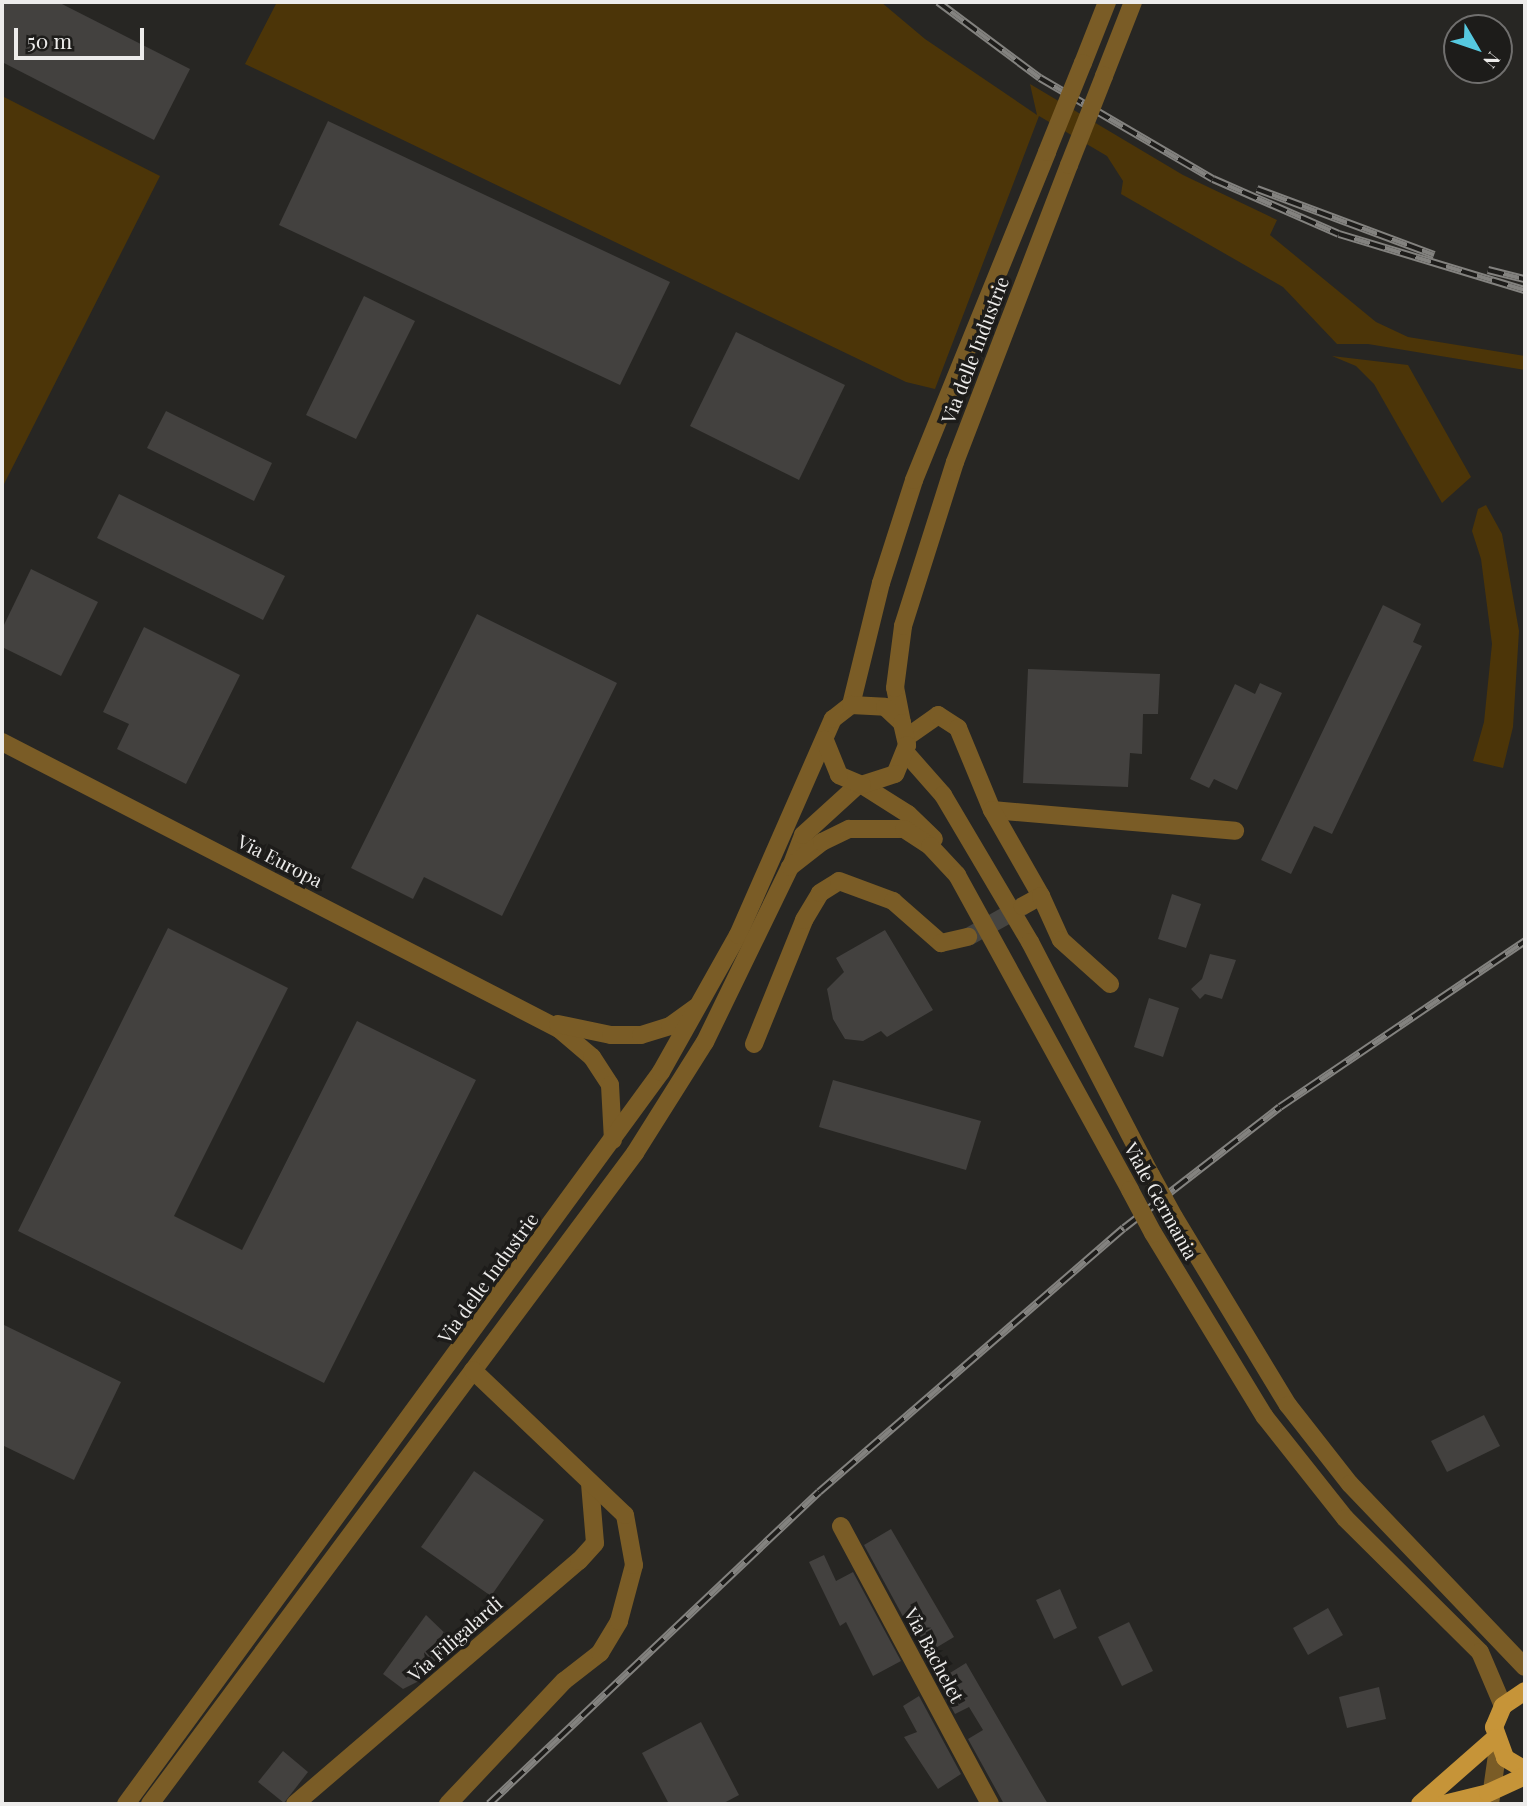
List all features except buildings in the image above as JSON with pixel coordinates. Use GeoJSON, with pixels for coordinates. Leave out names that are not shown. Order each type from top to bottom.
{"type":"FeatureCollection","features":[{"type":"Feature","properties":{"kind":"main road"},"geometry":{"type":"LineString","coordinates":[[1420,1804],[1497,1743],[1503,1706],[1525,1691]]}},
{"type":"Feature","properties":{"kind":"main road"},"geometry":{"type":"LineString","coordinates":[[1497,1743],[1525,1770]]}},
{"type":"Feature","properties":{"kind":"main road"},"geometry":{"type":"LineString","coordinates":[[1444,1804],[1492,1801],[1518,1779]]}},
{"type":"Feature","properties":{"kind":"street"},"geometry":{"type":"LineString","coordinates":[[851,705],[881,583],[914,480],[1107,2]]}},
{"type":"Feature","properties":{"kind":"street","name":"Via delle Industrie"},"geometry":{"type":"LineString","coordinates":[[905,737],[895,688],[903,625],[955,462],[1133,2]]}},
{"type":"Feature","properties":{"kind":"street"},"geometry":{"type":"LineString","coordinates":[[905,737],[874,704],[851,705],[833,719],[825,740],[831,765],[933,838],[957,875]]}},
{"type":"Feature","properties":{"kind":"street"},"geometry":{"type":"LineString","coordinates":[[790,867],[803,835],[860,785],[895,774],[905,737],[938,715],[958,728],[992,810],[1041,896],[1061,940],[1110,984]]}},
{"type":"Feature","properties":{"kind":"street","name":"Viale Germania"},"geometry":{"type":"LineString","coordinates":[[905,737],[1009,905],[1174,1217],[1288,1405],[1350,1484],[1525,1667]]}},
{"type":"Feature","properties":{"kind":"street","name":"Via delle Industrie"},"geometry":{"type":"LineString","coordinates":[[126,1804],[613,1143],[702,1003],[825,740]]}},
{"type":"Feature","properties":{"kind":"street","name":"Via Europa"},"geometry":{"type":"LineString","coordinates":[[2,742],[538,1017],[578,1043],[602,1072],[613,1096],[613,1143]]}},
{"type":"Feature","properties":{"kind":"street"},"geometry":{"type":"LineString","coordinates":[[992,810],[1235,831]]}},
{"type":"Feature","properties":{"kind":"street","name":"Viale Germania"},"geometry":{"type":"LineString","coordinates":[[473,1370],[669,1103],[776,900],[790,867],[822,842],[849,829],[880,825],[913,835],[957,875],[1153,1233],[1265,1417],[1345,1518],[1479,1652],[1503,1706]]}},
{"type":"Feature","properties":{"kind":"street"},"geometry":{"type":"LineString","coordinates":[[754,1044],[804,920],[820,893],[838,881],[893,901],[941,943],[968,937]]}},
{"type":"Feature","properties":{"kind":"street"},"geometry":{"type":"LineString","coordinates":[[1023,906],[1041,896]]}},
{"type":"Feature","properties":{"kind":"street","name":"Via Europa"},"geometry":{"type":"LineString","coordinates":[[538,1017],[589,1032],[641,1035],[670,1026],[702,1003]]}},
{"type":"Feature","properties":{"kind":"street"},"geometry":{"type":"LineString","coordinates":[[150,1804],[473,1370],[625,1515],[634,1565],[619,1621],[600,1653],[564,1681],[448,1804]]}},
{"type":"Feature","properties":{"kind":"street","name":"Via Filigalardi"},"geometry":{"type":"LineString","coordinates":[[295,1804],[579,1561],[595,1543],[590,1483]]}},
{"type":"Feature","properties":{"kind":"street","name":"Via Bachelet"},"geometry":{"type":"LineString","coordinates":[[841,1526],[990,1804]]}},
{"type":"Feature","properties":{"kind":"street"},"geometry":{"type":"LineString","coordinates":[[1492,1801],[1497,1743]]}},
{"type":"Feature","properties":{"kind":"shaded area"},"geometry":{"type":"Polygon","coordinates":[[[277,2],[881,2],[925,39],[1037,115],[1030,84],[1183,175],[1277,220],[1270,235],[1376,322],[1408,337],[1525,356],[1525,370],[1368,344],[1337,344],[1283,287],[1121,194],[1123,181],[1107,156],[1039,116],[935,389],[906,382],[245,64],[277,2]]]}},
{"type":"Feature","properties":{"kind":"shaded area"},"geometry":{"type":"Polygon","coordinates":[[[2,96],[160,176],[2,488],[2,96]]]}},
{"type":"Feature","properties":{"kind":"shaded area"},"geometry":{"type":"Polygon","coordinates":[[[1332,356],[1408,365],[1471,477],[1442,503],[1374,384],[1356,366],[1332,356]]]}},
{"type":"Feature","properties":{"kind":"shaded area"},"geometry":{"type":"Polygon","coordinates":[[[1486,505],[1502,534],[1519,631],[1513,727],[1503,768],[1473,761],[1484,722],[1492,644],[1481,559],[1472,531],[1478,509],[1486,505]]]}},
{"type":"Feature","properties":{"kind":"tunnel"},"geometry":{"type":"LineString","coordinates":[[968,937],[1023,906]]}},
{"type":"Feature","properties":{"kind":"railway"},"geometry":{"type":"LineString","coordinates":[[938,2],[1040,78],[1213,179],[1339,234],[1525,290]]}},
{"type":"Feature","properties":{"kind":"railway"},"geometry":{"type":"LineString","coordinates":[[1257,189],[1434,255]]}},
{"type":"Feature","properties":{"kind":"railway"},"geometry":{"type":"LineString","coordinates":[[1488,270],[1525,279]]}},
{"type":"Feature","properties":{"kind":"railway"},"geometry":{"type":"LineString","coordinates":[[489,1804],[819,1492],[1124,1228],[1280,1107],[1525,941]]}}]}
